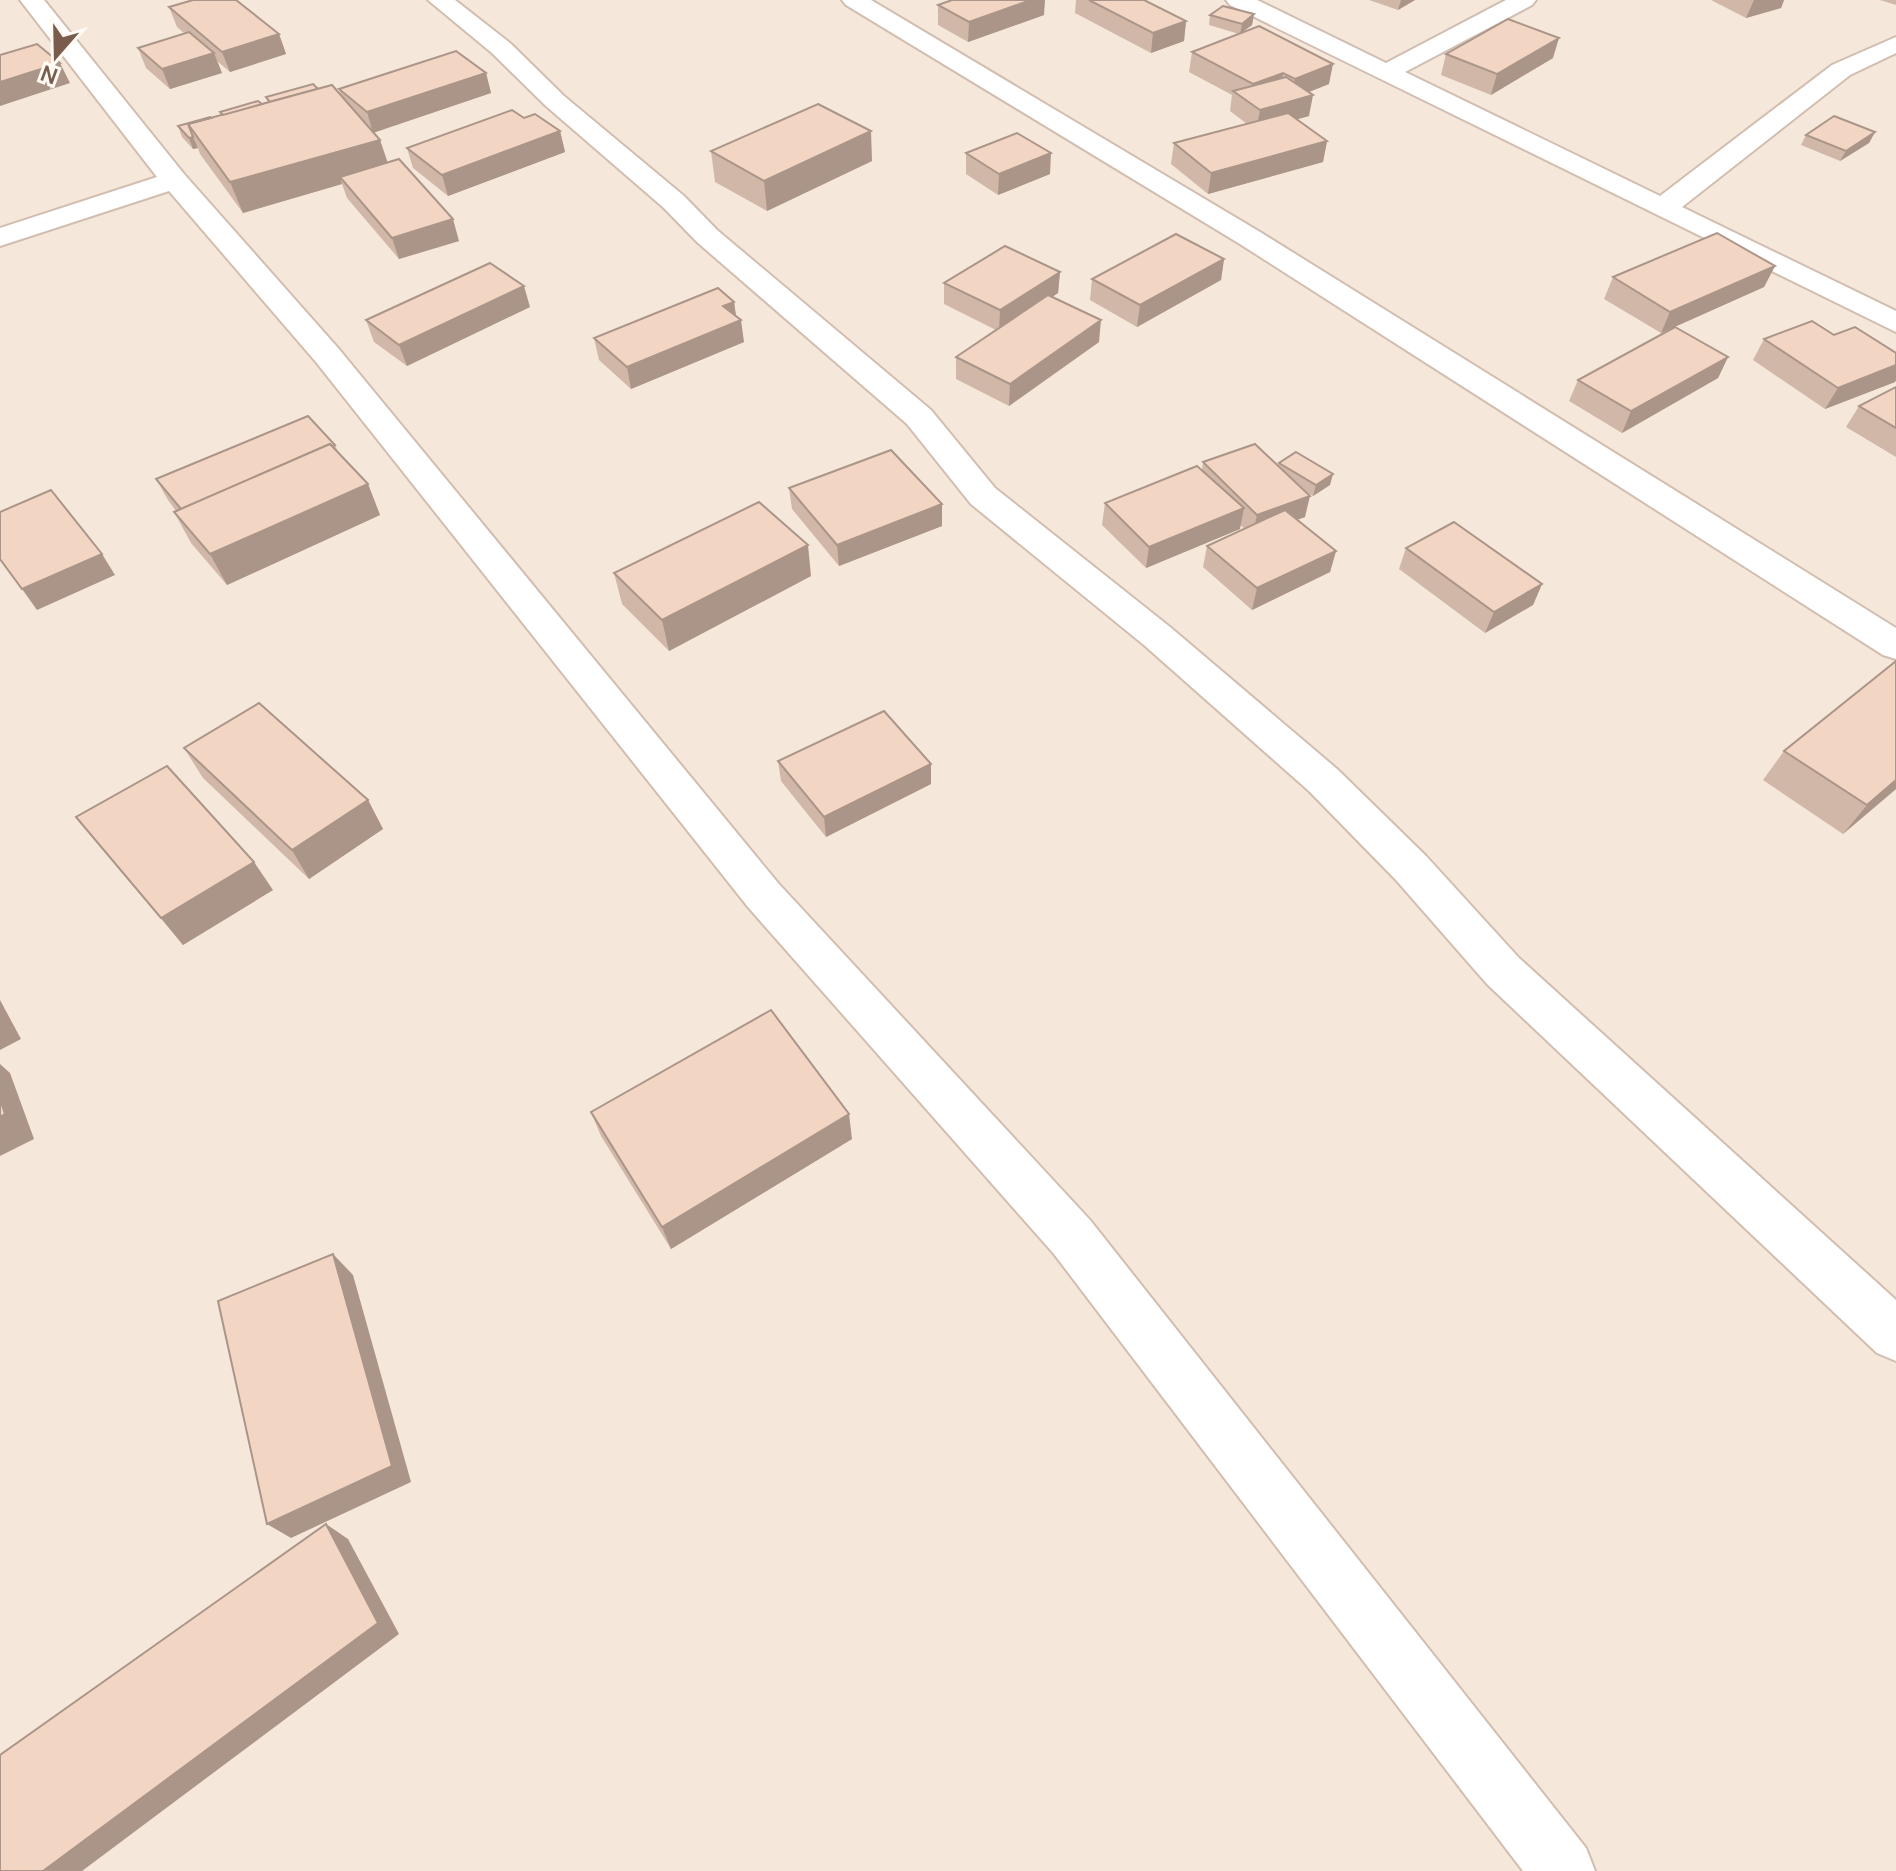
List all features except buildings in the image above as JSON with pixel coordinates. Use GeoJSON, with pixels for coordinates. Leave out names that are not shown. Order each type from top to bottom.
{"type":"FeatureCollection","features":[{"type":"Feature","properties":{"kind":"street"},"geometry":{"type":"LineString","coordinates":[[32,0],[54,51],[174,180],[327,355],[763,895],[1072,1237],[1563,1871]]}},
{"type":"Feature","properties":{"kind":"street"},"geometry":{"type":"LineString","coordinates":[[440,0],[501,48],[555,101],[674,202],[707,236],[919,417],[983,496],[1157,636],[1323,780],[1411,868],[1503,971],[1896,1335]]}},
{"type":"Feature","properties":{"kind":"street"},"geometry":{"type":"LineString","coordinates":[[854,0],[1250,238],[1896,646]]}},
{"type":"Feature","properties":{"kind":"street"},"geometry":{"type":"LineString","coordinates":[[1238,0],[1896,323]]}},
{"type":"Feature","properties":{"kind":"street"},"geometry":{"type":"LineString","coordinates":[[1387,72],[1524,0]]}},
{"type":"Feature","properties":{"kind":"street"},"geometry":{"type":"LineString","coordinates":[[1664,207],[1841,70],[1896,44]]}},
{"type":"Feature","properties":{"kind":"street"},"geometry":{"type":"LineString","coordinates":[[0,237],[174,180]]}},
{"type":"Feature","properties":{"kind":"shaded area"},"geometry":{"type":"Polygon","coordinates":[[[0,0],[1896,0],[1896,1871],[0,1871],[0,0]]]}}]}
